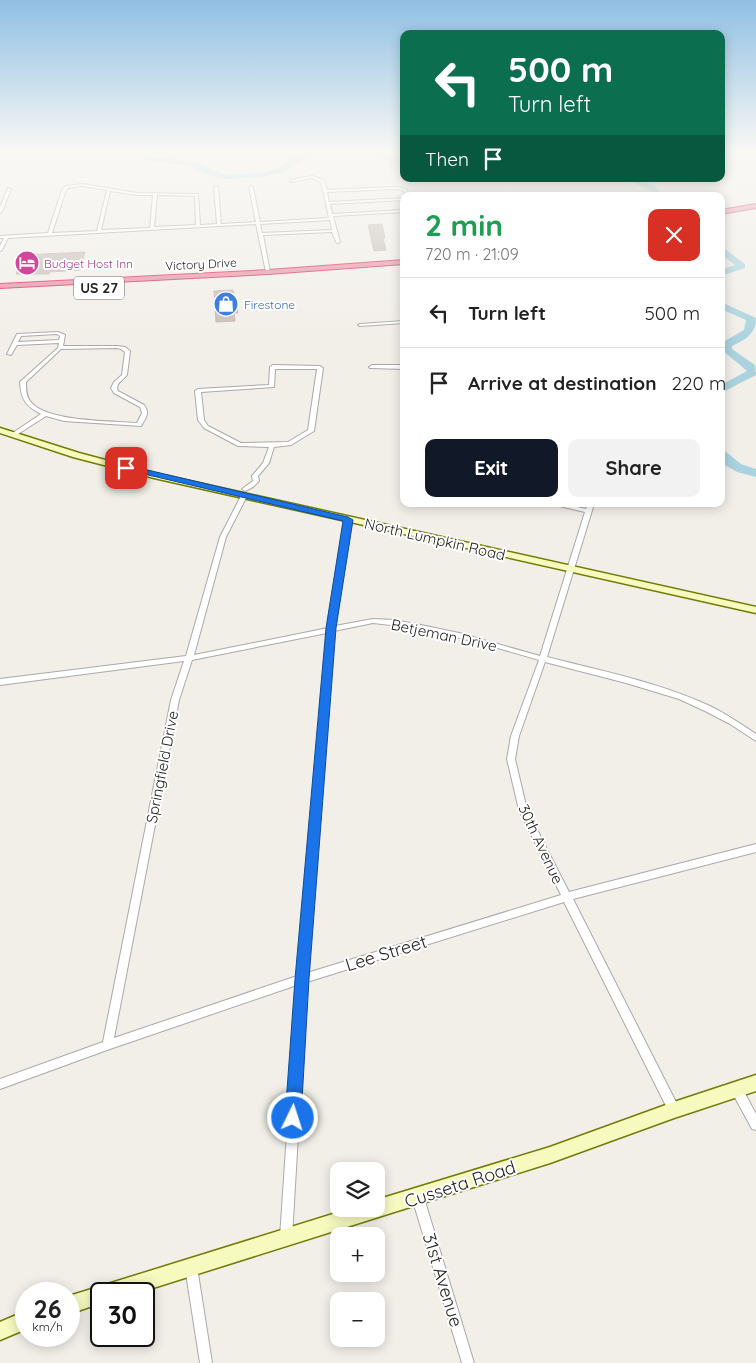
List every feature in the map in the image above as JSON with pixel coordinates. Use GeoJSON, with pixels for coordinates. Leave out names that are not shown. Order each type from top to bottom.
{"type":"FeatureCollection","features":[{"type":"Feature","properties":{"kind":"highway"},"geometry":{"type":"LineString","coordinates":[[725,219],[752,215]]}},
{"type":"Feature","properties":{"kind":"highway","name":"Victory Drive"},"geometry":{"type":"LineString","coordinates":[[0,293],[268,275],[400,262]]}},
{"type":"Feature","properties":{"kind":"highway","name":"Victory Drive"},"geometry":{"type":"LineString","coordinates":[[0,286],[400,270]]}},
{"type":"Feature","properties":{"kind":"street"},"geometry":{"type":"LineString","coordinates":[[50,234],[56,215]]}},
{"type":"Feature","properties":{"kind":"street"},"geometry":{"type":"LineString","coordinates":[[99,231],[103,215]]}},
{"type":"Feature","properties":{"kind":"street"},"geometry":{"type":"LineString","coordinates":[[152,228],[153,215]]}},
{"type":"Feature","properties":{"kind":"street"},"geometry":{"type":"LineString","coordinates":[[197,215],[198,226]]}},
{"type":"Feature","properties":{"kind":"street"},"geometry":{"type":"LineString","coordinates":[[218,215],[219,225]]}},
{"type":"Feature","properties":{"kind":"street"},"geometry":{"type":"LineString","coordinates":[[257,215],[268,275]]}},
{"type":"Feature","properties":{"kind":"street"},"geometry":{"type":"LineString","coordinates":[[0,248],[3,237],[18,235],[259,223],[360,215]]}},
{"type":"Feature","properties":{"kind":"street"},"geometry":{"type":"LineString","coordinates":[[331,217],[338,242]]}},
{"type":"Feature","properties":{"kind":"street"},"geometry":{"type":"LineString","coordinates":[[261,234],[334,231]]}},
{"type":"Feature","properties":{"kind":"street"},"geometry":{"type":"LineString","coordinates":[[360,326],[400,322]]}},
{"type":"Feature","properties":{"kind":"street"},"geometry":{"type":"LineString","coordinates":[[9,354],[16,337],[31,334],[58,333],[63,335],[60,348],[23,382],[23,393],[27,403],[45,414],[64,419],[139,425],[146,414],[142,406],[116,392],[114,388],[124,375],[128,352],[126,350],[117,347],[60,348]]}},
{"type":"Feature","properties":{"kind":"street"},"geometry":{"type":"LineString","coordinates":[[14,344],[62,341]]}},
{"type":"Feature","properties":{"kind":"street"},"geometry":{"type":"LineString","coordinates":[[273,367],[320,368],[311,431],[289,444],[272,445],[240,445],[206,427],[201,420],[198,391],[272,386],[273,367]]}},
{"type":"Feature","properties":{"kind":"street"},"geometry":{"type":"LineString","coordinates":[[372,367],[400,367]]}},
{"type":"Feature","properties":{"kind":"street"},"geometry":{"type":"LineString","coordinates":[[13,435],[45,414]]}},
{"type":"Feature","properties":{"kind":"street","name":"North Lumpkin Road"},"geometry":{"type":"LineString","coordinates":[[0,430],[126,468],[243,493],[348,520],[756,610]]}},
{"type":"Feature","properties":{"kind":"street","name":"Springfield Drive"},"geometry":{"type":"LineString","coordinates":[[107,1045],[175,700],[189,658],[223,536],[243,493],[256,481],[256,476],[266,463],[272,445]]}},
{"type":"Feature","properties":{"kind":"street","name":"30th Avenue"},"geometry":{"type":"LineString","coordinates":[[589,507],[543,658],[515,736],[511,759],[523,810],[674,1110]]}},
{"type":"Feature","properties":{"kind":"street"},"geometry":{"type":"LineString","coordinates":[[286,1238],[302,979],[331,628],[348,520]]}},
{"type":"Feature","properties":{"kind":"street","name":"Betjeman Drive"},"geometry":{"type":"LineString","coordinates":[[0,682],[189,658],[372,621],[399,622],[488,643],[628,681],[681,698],[741,726],[756,738]]}},
{"type":"Feature","properties":{"kind":"street","name":"Lee Street"},"geometry":{"type":"LineString","coordinates":[[0,1084],[21,1078],[107,1045],[302,979],[566,897],[756,848]]}},
{"type":"Feature","properties":{"kind":"street","name":"Cusseta Road"},"geometry":{"type":"LineString","coordinates":[[143,1282],[418,1198],[550,1155],[674,1110],[756,1083]]}},
{"type":"Feature","properties":{"kind":"street"},"geometry":{"type":"LineString","coordinates":[[737,1090],[756,1125]]}},
{"type":"Feature","properties":{"kind":"street","name":"31st Avenue"},"geometry":{"type":"LineString","coordinates":[[418,1198],[468,1363]]}},
{"type":"Feature","properties":{"kind":"street"},"geometry":{"type":"LineString","coordinates":[[191,1268],[206,1363]]}},
{"type":"Feature","properties":{"kind":"street"},"geometry":{"type":"LineString","coordinates":[[0,1331],[15,1325]]}},
{"type":"Feature","properties":{"kind":"building"},"geometry":{"type":"Polygon","coordinates":[[[382,224],[386,250],[374,251],[368,225],[382,224]]]}},
{"type":"Feature","properties":{"kind":"building","name":"Budget Host Inn"},"geometry":{"type":"Polygon","coordinates":[[[85,252],[80,270],[50,272],[49,274],[16,274],[22,255],[85,252]]]}},
{"type":"Feature","properties":{"kind":"building","name":"Firestone"},"geometry":{"type":"Polygon","coordinates":[[[233,290],[238,313],[234,313],[235,321],[216,322],[214,291],[233,290]]]}},
{"type":"Feature","properties":{"kind":"waterway"},"geometry":{"type":"LineString","coordinates":[[725,252],[742,266],[725,272]]}},
{"type":"Feature","properties":{"kind":"waterway"},"geometry":{"type":"LineString","coordinates":[[725,307],[751,318],[748,332],[727,344],[727,350],[751,367],[753,372],[725,388]]}},
{"type":"Feature","properties":{"kind":"waterway"},"geometry":{"type":"LineString","coordinates":[[725,460],[736,467],[756,473]]}},
{"type":"Feature","properties":{"kind":"place","name":"Budget Host Inn"},"geometry":{"type":"Point","coordinates":[27,263]}},
{"type":"Feature","properties":{"kind":"place","name":"Firestone"},"geometry":{"type":"Point","coordinates":[226,304]}},
{"type":"Feature","properties":{"kind":"route"},"geometry":{"type":"LineString","coordinates":[[126,468],[348,520],[331,628],[302,979],[293,1118]]}}]}
